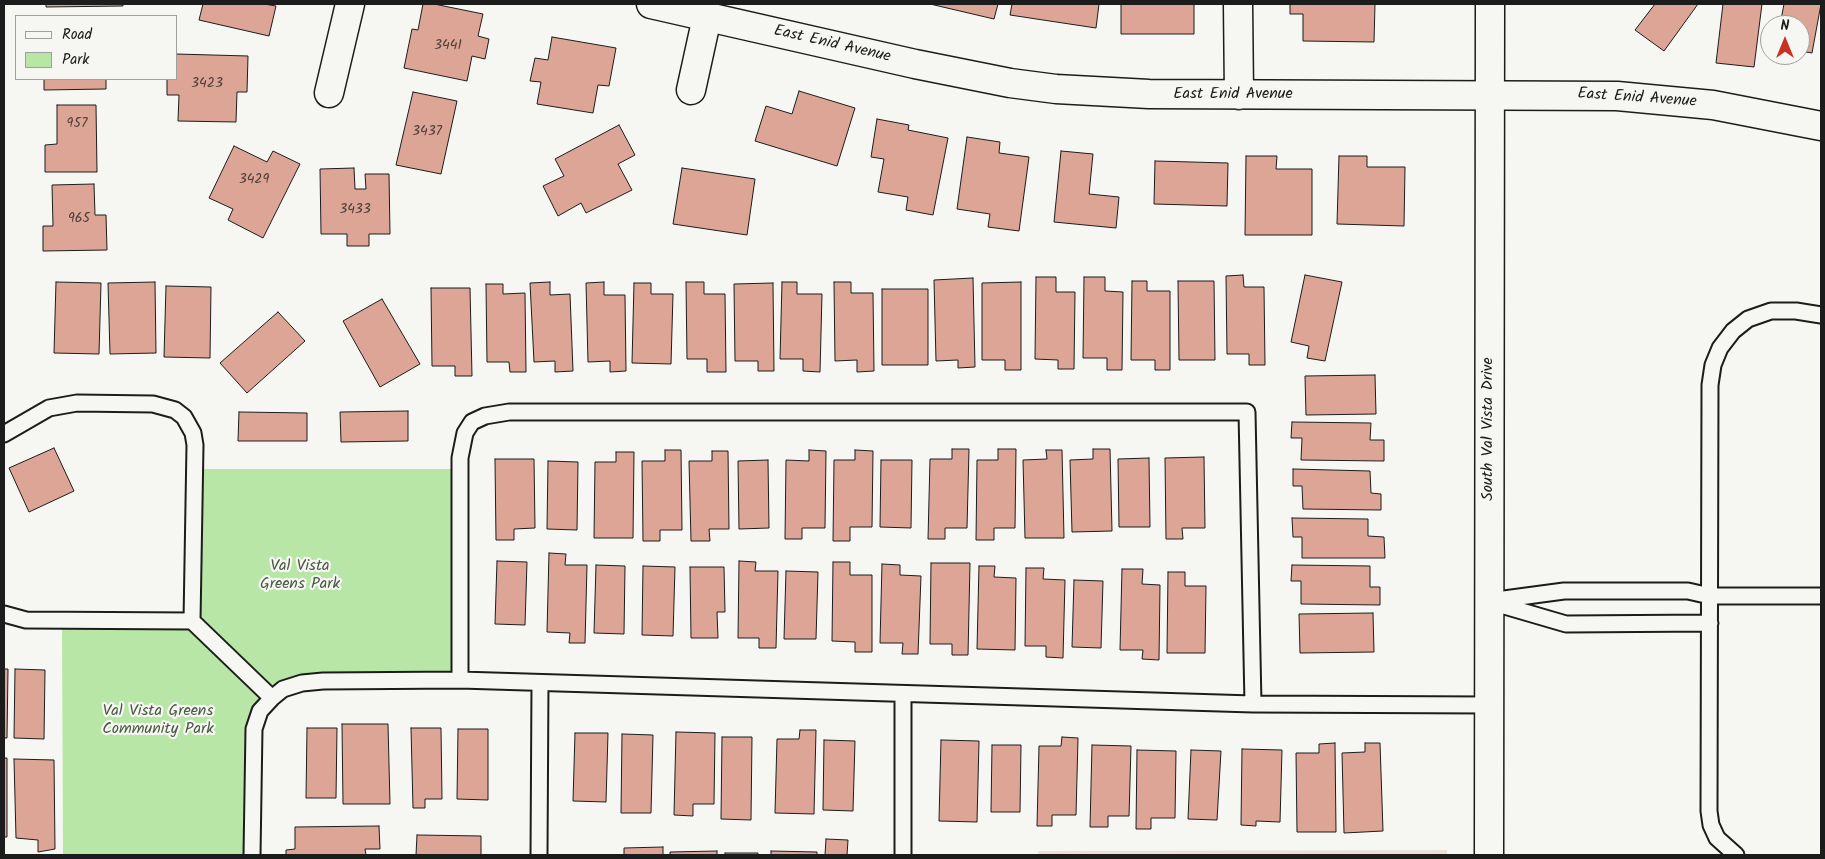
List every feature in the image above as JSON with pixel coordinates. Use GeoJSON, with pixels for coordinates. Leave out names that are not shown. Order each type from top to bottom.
{"type":"FeatureCollection","features":[{"type":"Feature","properties":{"kind":"street"},"geometry":{"type":"LineString","coordinates":[[329,93],[350,4]]}},
{"type":"Feature","properties":{"kind":"street","name":"East Enid Avenue"},"geometry":{"type":"LineString","coordinates":[[651,4],[915,64],[1010,83],[1103,92],[1239,95],[1599,96],[1662,99],[1742,110],[1821,126]]}},
{"type":"Feature","properties":{"kind":"street"},"geometry":{"type":"LineString","coordinates":[[1238,4],[1239,95]]}},
{"type":"Feature","properties":{"kind":"street","name":"South Val Vista Drive"},"geometry":{"type":"LineString","coordinates":[[1489,855],[1490,4]]}},
{"type":"Feature","properties":{"kind":"street"},"geometry":{"type":"LineString","coordinates":[[690,90],[707,17]]}},
{"type":"Feature","properties":{"kind":"lane"},"geometry":{"type":"LineString","coordinates":[[1736,855],[1717,838],[1711,825],[1709,811],[1710,385],[1717,357],[1733,331],[1748,319],[1770,311],[1796,311],[1821,315]]}},
{"type":"Feature","properties":{"kind":"lane"},"geometry":{"type":"LineString","coordinates":[[4,434],[49,408],[77,403],[153,404],[175,410],[184,417],[193,433],[195,445],[192,621]]}},
{"type":"Feature","properties":{"kind":"lane"},"geometry":{"type":"LineString","coordinates":[[460,680],[460,458],[465,433],[472,422],[484,416],[509,412],[1247,412],[1253,704]]}},
{"type":"Feature","properties":{"kind":"lane"},"geometry":{"type":"LineString","coordinates":[[1489,601],[1564,590],[1688,591],[1710,596],[1821,596]]}},
{"type":"Feature","properties":{"kind":"lane"},"geometry":{"type":"LineString","coordinates":[[1489,601],[1566,624],[1710,623]]}},
{"type":"Feature","properties":{"kind":"lane"},"geometry":{"type":"LineString","coordinates":[[4,614],[26,620],[192,621],[272,698]]}},
{"type":"Feature","properties":{"kind":"lane"},"geometry":{"type":"LineString","coordinates":[[252,855],[254,729],[260,711],[272,698],[283,689],[302,683],[322,681],[460,680],[1253,704],[1489,705]]}},
{"type":"Feature","properties":{"kind":"lane"},"geometry":{"type":"LineString","coordinates":[[539,855],[540,683]]}},
{"type":"Feature","properties":{"kind":"lane"},"geometry":{"type":"LineString","coordinates":[[903,694],[903,855]]}},
{"type":"Feature","properties":{"kind":"shaded area"},"geometry":{"type":"Polygon","coordinates":[[[1447,850],[1447,855],[1038,855],[1038,851],[1447,850]]]}},
{"type":"Feature","properties":{"kind":"green space"},"geometry":{"type":"Polygon","coordinates":[[[194,469],[460,469],[460,680],[302,683],[260,711],[252,855],[63,855],[62,620],[192,621],[194,469]]]}},
{"type":"Feature","properties":{"kind":"building"},"geometry":{"type":"Polygon","coordinates":[[[46,4],[123,4],[123,6],[46,7],[46,4]]]}},
{"type":"Feature","properties":{"kind":"building"},"geometry":{"type":"Polygon","coordinates":[[[203,4],[264,4],[276,6],[269,36],[199,20],[203,4]]]}},
{"type":"Feature","properties":{"kind":"building"},"geometry":{"type":"Polygon","coordinates":[[[423,4],[434,4],[483,14],[478,36],[489,39],[485,59],[472,56],[467,81],[404,68],[412,29],[418,30],[423,4]]]}},
{"type":"Feature","properties":{"kind":"building"},"geometry":{"type":"Polygon","coordinates":[[[930,4],[998,4],[994,19],[930,4]]]}},
{"type":"Feature","properties":{"kind":"building"},"geometry":{"type":"Polygon","coordinates":[[[1012,4],[1099,4],[1096,28],[1010,15],[1012,4]]]}},
{"type":"Feature","properties":{"kind":"building"},"geometry":{"type":"Polygon","coordinates":[[[1121,4],[1194,4],[1194,34],[1121,34],[1121,4]]]}},
{"type":"Feature","properties":{"kind":"building"},"geometry":{"type":"Polygon","coordinates":[[[1290,4],[1375,4],[1374,42],[1303,41],[1303,14],[1290,14],[1290,4]]]}},
{"type":"Feature","properties":{"kind":"building"},"geometry":{"type":"Polygon","coordinates":[[[1655,4],[1698,4],[1664,51],[1635,30],[1655,4]]]}},
{"type":"Feature","properties":{"kind":"building"},"geometry":{"type":"Polygon","coordinates":[[[1723,4],[1762,4],[1754,67],[1716,63],[1723,4]]]}},
{"type":"Feature","properties":{"kind":"building"},"geometry":{"type":"Polygon","coordinates":[[[1784,4],[1821,4],[1812,53],[1810,53],[1810,15],[1782,15],[1784,4]]]}},
{"type":"Feature","properties":{"kind":"building"},"geometry":{"type":"Polygon","coordinates":[[[552,37],[616,48],[609,86],[598,85],[593,113],[537,104],[541,82],[530,81],[535,58],[548,60],[552,37]]]}},
{"type":"Feature","properties":{"kind":"building"},"geometry":{"type":"Polygon","coordinates":[[[178,54],[248,56],[247,92],[237,92],[236,122],[178,121],[179,95],[167,95],[167,80],[178,80],[178,54]]]}},
{"type":"Feature","properties":{"kind":"building"},"geometry":{"type":"Polygon","coordinates":[[[44,80],[106,80],[106,89],[44,90],[44,80]]]}},
{"type":"Feature","properties":{"kind":"building"},"geometry":{"type":"Polygon","coordinates":[[[799,91],[855,108],[837,166],[755,141],[766,106],[792,114],[799,91]]]}},
{"type":"Feature","properties":{"kind":"building"},"geometry":{"type":"Polygon","coordinates":[[[413,92],[457,101],[441,174],[396,165],[413,92]]]}},
{"type":"Feature","properties":{"kind":"building"},"geometry":{"type":"Polygon","coordinates":[[[57,105],[96,105],[97,172],[45,172],[45,145],[57,144],[57,105]]]}},
{"type":"Feature","properties":{"kind":"building"},"geometry":{"type":"Polygon","coordinates":[[[877,119],[909,125],[908,130],[948,138],[933,215],[906,210],[908,197],[878,192],[884,159],[871,157],[877,119]]]}},
{"type":"Feature","properties":{"kind":"building"},"geometry":{"type":"Polygon","coordinates":[[[619,125],[635,155],[618,164],[632,190],[586,213],[581,203],[558,216],[543,186],[564,176],[555,159],[619,125]]]}},
{"type":"Feature","properties":{"kind":"building"},"geometry":{"type":"Polygon","coordinates":[[[967,137],[1000,142],[999,153],[1029,157],[1019,231],[988,227],[990,214],[957,209],[967,137]]]}},
{"type":"Feature","properties":{"kind":"building"},"geometry":{"type":"Polygon","coordinates":[[[234,146],[267,162],[273,151],[300,164],[263,238],[228,220],[233,209],[209,198],[234,146]]]}},
{"type":"Feature","properties":{"kind":"building"},"geometry":{"type":"Polygon","coordinates":[[[1061,151],[1093,154],[1089,194],[1119,197],[1116,228],[1054,222],[1061,151]]]}},
{"type":"Feature","properties":{"kind":"building"},"geometry":{"type":"Polygon","coordinates":[[[1246,156],[1277,156],[1276,169],[1312,169],[1312,235],[1245,235],[1246,156]]]}},
{"type":"Feature","properties":{"kind":"building"},"geometry":{"type":"Polygon","coordinates":[[[1339,156],[1367,156],[1367,167],[1405,167],[1404,226],[1337,224],[1339,156]]]}},
{"type":"Feature","properties":{"kind":"building"},"geometry":{"type":"Polygon","coordinates":[[[1155,161],[1228,163],[1227,206],[1154,204],[1155,161]]]}},
{"type":"Feature","properties":{"kind":"building"},"geometry":{"type":"Polygon","coordinates":[[[354,168],[355,189],[366,189],[365,174],[389,174],[390,234],[369,234],[369,246],[347,246],[347,234],[321,234],[320,169],[354,168]]]}},
{"type":"Feature","properties":{"kind":"building"},"geometry":{"type":"Polygon","coordinates":[[[682,168],[755,179],[747,235],[673,224],[682,168]]]}},
{"type":"Feature","properties":{"kind":"building"},"geometry":{"type":"Polygon","coordinates":[[[94,184],[95,215],[106,215],[107,250],[43,251],[43,226],[53,226],[52,185],[94,184]]]}},
{"type":"Feature","properties":{"kind":"building"},"geometry":{"type":"Polygon","coordinates":[[[1243,275],[1244,287],[1264,287],[1265,365],[1249,365],[1249,354],[1227,354],[1226,276],[1243,275]]]}},
{"type":"Feature","properties":{"kind":"building"},"geometry":{"type":"Polygon","coordinates":[[[1305,275],[1342,282],[1325,361],[1307,358],[1309,346],[1291,342],[1305,275]]]}},
{"type":"Feature","properties":{"kind":"building"},"geometry":{"type":"Polygon","coordinates":[[[1036,277],[1056,277],[1056,292],[1075,292],[1074,369],[1058,369],[1058,360],[1035,359],[1036,277]]]}},
{"type":"Feature","properties":{"kind":"building"},"geometry":{"type":"Polygon","coordinates":[[[1084,277],[1105,277],[1105,291],[1123,292],[1122,370],[1107,370],[1107,358],[1083,358],[1084,277]]]}},
{"type":"Feature","properties":{"kind":"building"},"geometry":{"type":"Polygon","coordinates":[[[973,278],[975,367],[958,368],[958,360],[936,361],[934,280],[973,278]]]}},
{"type":"Feature","properties":{"kind":"building"},"geometry":{"type":"Polygon","coordinates":[[[1132,281],[1147,281],[1147,291],[1170,291],[1170,370],[1155,370],[1155,360],[1131,360],[1132,281]]]}},
{"type":"Feature","properties":{"kind":"building"},"geometry":{"type":"Polygon","coordinates":[[[1178,281],[1214,281],[1215,360],[1179,360],[1178,281]]]}},
{"type":"Feature","properties":{"kind":"building"},"geometry":{"type":"Polygon","coordinates":[[[56,282],[101,283],[99,354],[54,353],[56,282]]]}},
{"type":"Feature","properties":{"kind":"building"},"geometry":{"type":"Polygon","coordinates":[[[155,282],[156,353],[110,354],[108,283],[155,282]]]}},
{"type":"Feature","properties":{"kind":"building"},"geometry":{"type":"Polygon","coordinates":[[[550,282],[550,295],[570,294],[573,371],[555,372],[555,361],[534,362],[530,283],[550,282]]]}},
{"type":"Feature","properties":{"kind":"building"},"geometry":{"type":"Polygon","coordinates":[[[604,282],[604,295],[625,295],[626,371],[610,372],[610,361],[588,362],[586,283],[604,282]]]}},
{"type":"Feature","properties":{"kind":"building"},"geometry":{"type":"Polygon","coordinates":[[[686,282],[704,282],[704,294],[725,294],[726,372],[707,372],[707,359],[687,359],[686,282]]]}},
{"type":"Feature","properties":{"kind":"building"},"geometry":{"type":"Polygon","coordinates":[[[782,282],[797,282],[797,294],[822,294],[820,372],[803,371],[803,359],[780,359],[782,282]]]}},
{"type":"Feature","properties":{"kind":"building"},"geometry":{"type":"Polygon","coordinates":[[[834,282],[851,282],[851,293],[873,293],[874,371],[857,372],[857,360],[835,361],[834,282]]]}},
{"type":"Feature","properties":{"kind":"building"},"geometry":{"type":"Polygon","coordinates":[[[1021,282],[1021,370],[1005,370],[1005,360],[982,360],[982,283],[1021,282]]]}},
{"type":"Feature","properties":{"kind":"building"},"geometry":{"type":"Polygon","coordinates":[[[634,283],[651,283],[651,294],[673,294],[671,364],[632,363],[634,283]]]}},
{"type":"Feature","properties":{"kind":"building"},"geometry":{"type":"Polygon","coordinates":[[[773,283],[774,371],[758,371],[758,361],[735,361],[734,284],[773,283]]]}},
{"type":"Feature","properties":{"kind":"building"},"geometry":{"type":"Polygon","coordinates":[[[486,284],[503,284],[503,294],[525,293],[526,372],[510,372],[509,362],[487,362],[486,284]]]}},
{"type":"Feature","properties":{"kind":"building"},"geometry":{"type":"Polygon","coordinates":[[[166,286],[211,287],[210,358],[164,357],[166,286]]]}},
{"type":"Feature","properties":{"kind":"building"},"geometry":{"type":"Polygon","coordinates":[[[431,288],[470,288],[472,376],[455,376],[455,366],[432,366],[431,288]]]}},
{"type":"Feature","properties":{"kind":"building"},"geometry":{"type":"Polygon","coordinates":[[[882,289],[928,289],[928,365],[882,365],[882,289]]]}},
{"type":"Feature","properties":{"kind":"building"},"geometry":{"type":"Polygon","coordinates":[[[382,299],[420,364],[380,387],[343,321],[382,299]]]}},
{"type":"Feature","properties":{"kind":"building"},"geometry":{"type":"Polygon","coordinates":[[[278,312],[305,341],[247,393],[220,363],[278,312]]]}},
{"type":"Feature","properties":{"kind":"building"},"geometry":{"type":"Polygon","coordinates":[[[1375,375],[1376,414],[1306,415],[1305,376],[1375,375]]]}},
{"type":"Feature","properties":{"kind":"building"},"geometry":{"type":"Polygon","coordinates":[[[408,411],[408,441],[341,442],[340,412],[408,411]]]}},
{"type":"Feature","properties":{"kind":"building"},"geometry":{"type":"Polygon","coordinates":[[[239,412],[307,413],[307,441],[238,441],[239,412]]]}},
{"type":"Feature","properties":{"kind":"building"},"geometry":{"type":"Polygon","coordinates":[[[1292,422],[1371,423],[1370,440],[1384,440],[1384,461],[1301,460],[1302,438],[1291,438],[1292,422]]]}},
{"type":"Feature","properties":{"kind":"building"},"geometry":{"type":"Polygon","coordinates":[[[54,448],[74,491],[29,512],[9,468],[54,448]]]}},
{"type":"Feature","properties":{"kind":"building"},"geometry":{"type":"Polygon","coordinates":[[[952,449],[969,449],[967,528],[945,528],[945,539],[928,539],[930,459],[952,459],[952,449]]]}},
{"type":"Feature","properties":{"kind":"building"},"geometry":{"type":"Polygon","coordinates":[[[998,449],[1016,449],[1015,528],[994,528],[994,540],[976,540],[977,460],[998,460],[998,449]]]}},
{"type":"Feature","properties":{"kind":"building"},"geometry":{"type":"Polygon","coordinates":[[[1093,449],[1110,449],[1112,531],[1072,532],[1070,460],[1093,459],[1093,449]]]}},
{"type":"Feature","properties":{"kind":"building"},"geometry":{"type":"Polygon","coordinates":[[[665,450],[681,450],[682,530],[660,530],[660,541],[643,541],[642,461],[665,461],[665,450]]]}},
{"type":"Feature","properties":{"kind":"building"},"geometry":{"type":"Polygon","coordinates":[[[809,450],[826,451],[825,528],[802,528],[802,539],[785,539],[786,460],[809,461],[809,450]]]}},
{"type":"Feature","properties":{"kind":"building"},"geometry":{"type":"Polygon","coordinates":[[[855,450],[873,451],[872,527],[850,527],[850,541],[833,541],[834,460],[855,460],[855,450]]]}},
{"type":"Feature","properties":{"kind":"building"},"geometry":{"type":"Polygon","coordinates":[[[1046,450],[1062,450],[1064,538],[1025,538],[1023,460],[1047,459],[1046,450]]]}},
{"type":"Feature","properties":{"kind":"building"},"geometry":{"type":"Polygon","coordinates":[[[712,451],[728,451],[729,529],[709,529],[710,541],[691,541],[689,461],[712,461],[712,451]]]}},
{"type":"Feature","properties":{"kind":"building"},"geometry":{"type":"Polygon","coordinates":[[[616,452],[634,452],[633,538],[594,538],[595,462],[616,462],[616,452]]]}},
{"type":"Feature","properties":{"kind":"building"},"geometry":{"type":"Polygon","coordinates":[[[1204,457],[1205,528],[1182,528],[1183,539],[1166,539],[1165,458],[1204,457]]]}},
{"type":"Feature","properties":{"kind":"building"},"geometry":{"type":"Polygon","coordinates":[[[1149,458],[1150,527],[1119,527],[1118,459],[1149,458]]]}},
{"type":"Feature","properties":{"kind":"building"},"geometry":{"type":"Polygon","coordinates":[[[495,459],[534,459],[535,528],[514,529],[514,540],[496,540],[495,459]]]}},
{"type":"Feature","properties":{"kind":"building"},"geometry":{"type":"Polygon","coordinates":[[[768,460],[769,528],[739,529],[738,461],[768,460]]]}},
{"type":"Feature","properties":{"kind":"building"},"geometry":{"type":"Polygon","coordinates":[[[881,460],[912,460],[911,528],[880,527],[881,460]]]}},
{"type":"Feature","properties":{"kind":"building"},"geometry":{"type":"Polygon","coordinates":[[[548,461],[578,462],[577,530],[547,529],[548,461]]]}},
{"type":"Feature","properties":{"kind":"building"},"geometry":{"type":"Polygon","coordinates":[[[1293,469],[1370,471],[1371,493],[1381,494],[1381,510],[1303,509],[1302,486],[1293,486],[1293,469]]]}},
{"type":"Feature","properties":{"kind":"building"},"geometry":{"type":"Polygon","coordinates":[[[1292,518],[1368,519],[1368,536],[1384,537],[1385,558],[1302,558],[1302,537],[1293,537],[1292,518]]]}},
{"type":"Feature","properties":{"kind":"building"},"geometry":{"type":"Polygon","coordinates":[[[549,553],[566,554],[565,565],[587,565],[585,643],[569,643],[570,633],[547,632],[549,553]]]}},
{"type":"Feature","properties":{"kind":"building"},"geometry":{"type":"Polygon","coordinates":[[[497,561],[527,562],[525,625],[495,624],[497,561]]]}},
{"type":"Feature","properties":{"kind":"building"},"geometry":{"type":"Polygon","coordinates":[[[739,561],[756,562],[755,571],[778,571],[776,648],[759,648],[759,638],[738,638],[739,561]]]}},
{"type":"Feature","properties":{"kind":"building"},"geometry":{"type":"Polygon","coordinates":[[[833,562],[850,562],[850,575],[872,575],[872,652],[855,652],[855,642],[832,641],[833,562]]]}},
{"type":"Feature","properties":{"kind":"building"},"geometry":{"type":"Polygon","coordinates":[[[931,563],[970,563],[968,655],[952,655],[952,644],[930,644],[931,563]]]}},
{"type":"Feature","properties":{"kind":"building"},"geometry":{"type":"Polygon","coordinates":[[[882,564],[900,565],[900,575],[921,576],[918,654],[902,654],[903,643],[880,643],[882,564]]]}},
{"type":"Feature","properties":{"kind":"building"},"geometry":{"type":"Polygon","coordinates":[[[596,565],[625,566],[624,634],[594,633],[596,565]]]}},
{"type":"Feature","properties":{"kind":"building"},"geometry":{"type":"Polygon","coordinates":[[[1292,565],[1370,566],[1370,587],[1380,587],[1380,605],[1301,604],[1301,581],[1291,581],[1292,565]]]}},
{"type":"Feature","properties":{"kind":"building"},"geometry":{"type":"Polygon","coordinates":[[[643,566],[675,567],[673,636],[642,635],[643,566]]]}},
{"type":"Feature","properties":{"kind":"building"},"geometry":{"type":"Polygon","coordinates":[[[979,566],[995,566],[994,577],[1016,578],[1015,650],[977,649],[979,566]]]}},
{"type":"Feature","properties":{"kind":"building"},"geometry":{"type":"Polygon","coordinates":[[[690,567],[724,567],[725,612],[717,612],[718,638],[691,638],[690,567]]]}},
{"type":"Feature","properties":{"kind":"building"},"geometry":{"type":"Polygon","coordinates":[[[1026,568],[1044,568],[1043,579],[1065,580],[1063,658],[1046,657],[1046,646],[1025,646],[1026,568]]]}},
{"type":"Feature","properties":{"kind":"building"},"geometry":{"type":"Polygon","coordinates":[[[1122,569],[1143,569],[1142,584],[1160,585],[1159,660],[1142,659],[1143,650],[1120,650],[1122,569]]]}},
{"type":"Feature","properties":{"kind":"building"},"geometry":{"type":"Polygon","coordinates":[[[786,571],[818,572],[816,639],[784,639],[786,571]]]}},
{"type":"Feature","properties":{"kind":"building"},"geometry":{"type":"Polygon","coordinates":[[[1168,572],[1185,572],[1185,586],[1206,586],[1205,653],[1167,653],[1168,572]]]}},
{"type":"Feature","properties":{"kind":"building"},"geometry":{"type":"Polygon","coordinates":[[[1074,580],[1103,581],[1101,648],[1072,647],[1074,580]]]}},
{"type":"Feature","properties":{"kind":"building"},"geometry":{"type":"Polygon","coordinates":[[[1373,613],[1374,652],[1300,653],[1299,614],[1373,613]]]}},
{"type":"Feature","properties":{"kind":"building"},"geometry":{"type":"Polygon","coordinates":[[[4,669],[8,669],[7,738],[4,738],[4,669]]]}},
{"type":"Feature","properties":{"kind":"building"},"geometry":{"type":"Polygon","coordinates":[[[15,669],[45,670],[44,739],[14,738],[15,669]]]}},
{"type":"Feature","properties":{"kind":"building"},"geometry":{"type":"Polygon","coordinates":[[[342,724],[388,724],[390,804],[343,804],[342,724]]]}},
{"type":"Feature","properties":{"kind":"building"},"geometry":{"type":"Polygon","coordinates":[[[307,728],[337,728],[336,798],[306,798],[307,728]]]}},
{"type":"Feature","properties":{"kind":"building"},"geometry":{"type":"Polygon","coordinates":[[[411,728],[441,728],[442,799],[425,799],[425,808],[413,808],[411,728]]]}},
{"type":"Feature","properties":{"kind":"building"},"geometry":{"type":"Polygon","coordinates":[[[458,729],[488,729],[488,800],[457,799],[458,729]]]}},
{"type":"Feature","properties":{"kind":"building"},"geometry":{"type":"Polygon","coordinates":[[[800,730],[816,730],[814,814],[775,813],[777,739],[799,739],[800,730]]]}},
{"type":"Feature","properties":{"kind":"building"},"geometry":{"type":"Polygon","coordinates":[[[676,732],[715,733],[714,804],[693,804],[693,816],[674,815],[676,732]]]}},
{"type":"Feature","properties":{"kind":"building"},"geometry":{"type":"Polygon","coordinates":[[[575,733],[608,733],[606,802],[573,801],[575,733]]]}},
{"type":"Feature","properties":{"kind":"building"},"geometry":{"type":"Polygon","coordinates":[[[622,734],[653,735],[651,813],[621,813],[622,734]]]}},
{"type":"Feature","properties":{"kind":"building"},"geometry":{"type":"Polygon","coordinates":[[[722,737],[752,737],[751,820],[721,819],[722,737]]]}},
{"type":"Feature","properties":{"kind":"building"},"geometry":{"type":"Polygon","coordinates":[[[1062,737],[1078,738],[1076,815],[1052,815],[1052,826],[1037,826],[1039,746],[1061,746],[1062,737]]]}},
{"type":"Feature","properties":{"kind":"building"},"geometry":{"type":"Polygon","coordinates":[[[824,740],[855,741],[853,811],[823,810],[824,740]]]}},
{"type":"Feature","properties":{"kind":"building"},"geometry":{"type":"Polygon","coordinates":[[[941,740],[979,741],[977,822],[939,821],[941,740]]]}},
{"type":"Feature","properties":{"kind":"building"},"geometry":{"type":"Polygon","coordinates":[[[1335,743],[1336,832],[1297,832],[1296,753],[1319,753],[1319,744],[1335,743]]]}},
{"type":"Feature","properties":{"kind":"building"},"geometry":{"type":"Polygon","coordinates":[[[1365,743],[1380,743],[1383,831],[1344,833],[1342,753],[1365,752],[1365,743]]]}},
{"type":"Feature","properties":{"kind":"building"},"geometry":{"type":"Polygon","coordinates":[[[992,745],[1021,745],[1020,812],[991,812],[992,745]]]}},
{"type":"Feature","properties":{"kind":"building"},"geometry":{"type":"Polygon","coordinates":[[[1092,745],[1131,746],[1129,816],[1108,816],[1108,827],[1090,827],[1092,745]]]}},
{"type":"Feature","properties":{"kind":"building"},"geometry":{"type":"Polygon","coordinates":[[[1242,749],[1282,750],[1280,822],[1256,821],[1256,826],[1241,825],[1242,749]]]}},
{"type":"Feature","properties":{"kind":"building"},"geometry":{"type":"Polygon","coordinates":[[[1137,750],[1176,751],[1175,818],[1151,818],[1151,829],[1136,829],[1137,750]]]}},
{"type":"Feature","properties":{"kind":"building"},"geometry":{"type":"Polygon","coordinates":[[[1191,750],[1221,751],[1217,820],[1188,819],[1191,750]]]}},
{"type":"Feature","properties":{"kind":"building"},"geometry":{"type":"Polygon","coordinates":[[[4,758],[7,758],[7,837],[4,837],[4,758]]]}},
{"type":"Feature","properties":{"kind":"building"},"geometry":{"type":"Polygon","coordinates":[[[14,759],[54,760],[55,849],[38,852],[38,840],[16,838],[14,759]]]}},
{"type":"Feature","properties":{"kind":"building"},"geometry":{"type":"Polygon","coordinates":[[[379,826],[380,849],[365,849],[366,855],[286,855],[286,850],[295,849],[295,827],[379,826]]]}},
{"type":"Feature","properties":{"kind":"building"},"geometry":{"type":"Polygon","coordinates":[[[417,835],[481,836],[481,855],[416,855],[417,835]]]}},
{"type":"Feature","properties":{"kind":"building"},"geometry":{"type":"Polygon","coordinates":[[[826,839],[848,840],[847,855],[825,855],[826,839]]]}},
{"type":"Feature","properties":{"kind":"building"},"geometry":{"type":"Polygon","coordinates":[[[663,847],[663,855],[624,855],[624,848],[663,847]]]}},
{"type":"Feature","properties":{"kind":"building"},"geometry":{"type":"Polygon","coordinates":[[[717,851],[717,855],[670,855],[670,852],[717,851]]]}},
{"type":"Feature","properties":{"kind":"building"},"geometry":{"type":"Polygon","coordinates":[[[771,851],[817,852],[817,855],[771,855],[771,851]]]}},
{"type":"Feature","properties":{"kind":"building"},"geometry":{"type":"Polygon","coordinates":[[[725,853],[758,853],[758,855],[725,855],[725,853]]]}},
{"type":"Feature","properties":{"kind":"park label","name":"Val Vista Greens Park"},"geometry":{"type":"Point","coordinates":[300,576]}},
{"type":"Feature","properties":{"kind":"park label","name":"Val Vista Greens Community Park"},"geometry":{"type":"Point","coordinates":[158,721]}}]}
